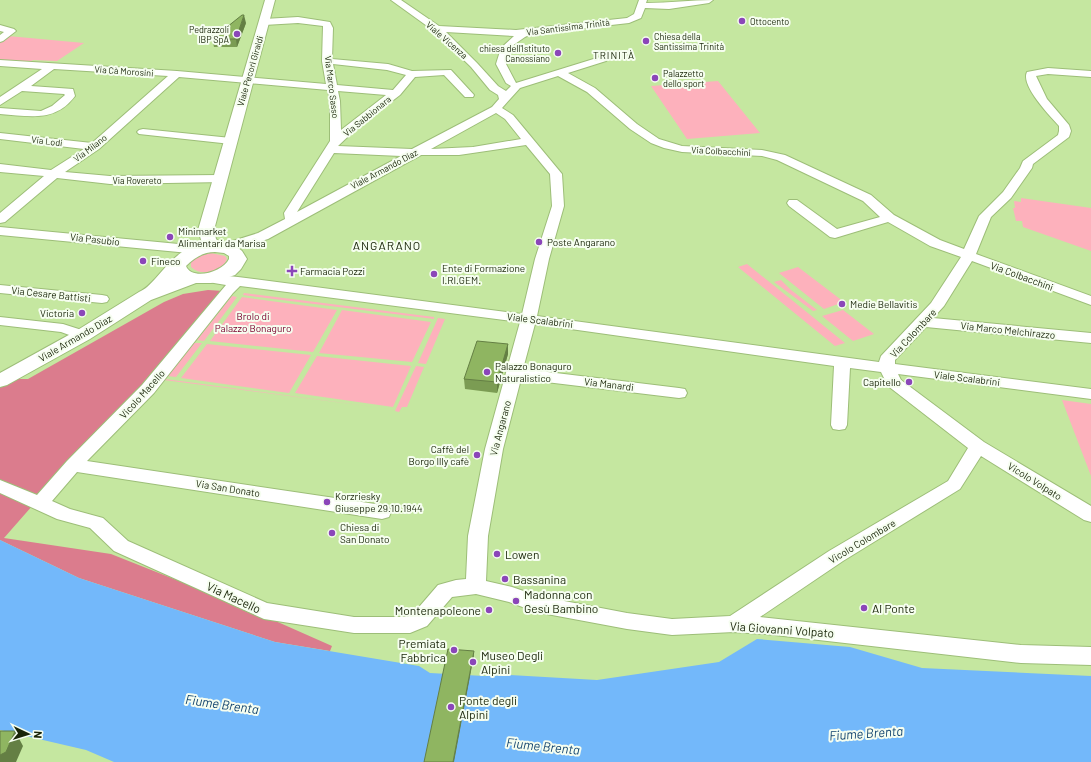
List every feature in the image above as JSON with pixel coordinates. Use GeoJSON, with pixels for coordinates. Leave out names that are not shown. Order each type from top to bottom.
{"type":"FeatureCollection","features":[{"type":"Feature","properties":{"kind":"main road","name":"Viale Pecori Giraldi"},"geometry":{"type":"LineString","coordinates":[[182,258],[206,230],[270,0]]}},
{"type":"Feature","properties":{"kind":"main road"},"geometry":{"type":"LineString","coordinates":[[206,230],[208,240],[220,248],[230,250],[237,255],[235,274]]}},
{"type":"Feature","properties":{"kind":"main road","name":"Viale Armando Diaz"},"geometry":{"type":"LineString","coordinates":[[149,295],[182,258],[195,251],[220,248]]}},
{"type":"Feature","properties":{"kind":"main road"},"geometry":{"type":"LineString","coordinates":[[182,258],[178,270],[181,273],[200,278]]}},
{"type":"Feature","properties":{"kind":"main road","name":"Viale Armando Diaz"},"geometry":{"type":"LineString","coordinates":[[0,380],[83,335],[149,295],[167,287],[200,278],[235,274]]}},
{"type":"Feature","properties":{"kind":"street","name":"Viale Vicenza"},"geometry":{"type":"LineString","coordinates":[[395,0],[437,29],[496,88]]}},
{"type":"Feature","properties":{"kind":"street"},"geometry":{"type":"LineString","coordinates":[[642,5],[649,10],[709,0]]}},
{"type":"Feature","properties":{"kind":"street","name":"Via Santissima Trinità"},"geometry":{"type":"LineString","coordinates":[[511,37],[531,32],[626,23],[638,16],[642,5]]}},
{"type":"Feature","properties":{"kind":"street","name":"Via Marco Sasso"},"geometry":{"type":"LineString","coordinates":[[264,22],[298,20],[327,24],[327,61],[336,120],[333,145]]}},
{"type":"Feature","properties":{"kind":"street"},"geometry":{"type":"LineString","coordinates":[[0,28],[11,31],[0,39]]}},
{"type":"Feature","properties":{"kind":"street"},"geometry":{"type":"LineString","coordinates":[[437,29],[511,37],[503,52],[501,62],[516,85]]}},
{"type":"Feature","properties":{"kind":"street"},"geometry":{"type":"LineString","coordinates":[[496,88],[505,91],[516,85],[603,59]]}},
{"type":"Feature","properties":{"kind":"street"},"geometry":{"type":"LineString","coordinates":[[327,61],[388,67],[412,74],[447,72],[469,95]]}},
{"type":"Feature","properties":{"kind":"street","name":"Via Cà Morosini"},"geometry":{"type":"LineString","coordinates":[[0,63],[248,80]]}},
{"type":"Feature","properties":{"kind":"street"},"geometry":{"type":"LineString","coordinates":[[0,102],[52,66]]}},
{"type":"Feature","properties":{"kind":"street","name":"Via Colombare"},"geometry":{"type":"LineString","coordinates":[[978,446],[928,410],[894,382],[887,368],[887,359],[924,322],[937,306],[968,256],[985,216],[1007,195],[1026,168],[1026,163],[1063,137],[1065,131],[1064,125],[1042,100],[1031,79],[1031,74],[1048,71],[1091,74]]}},
{"type":"Feature","properties":{"kind":"street","name":"Via Colbacchini"},"geometry":{"type":"LineString","coordinates":[[559,73],[591,90],[654,142],[670,148],[682,150],[762,154],[781,158],[867,198],[889,218],[935,243],[1091,301]]}},
{"type":"Feature","properties":{"kind":"street","name":"Via Milano"},"geometry":{"type":"LineString","coordinates":[[0,219],[55,173],[94,147],[177,74]]}},
{"type":"Feature","properties":{"kind":"street","name":"Via Sabbionara"},"geometry":{"type":"LineString","coordinates":[[333,145],[354,126],[396,93],[412,74]]}},
{"type":"Feature","properties":{"kind":"street","name":"Via Sabbionara"},"geometry":{"type":"LineString","coordinates":[[248,80],[396,93]]}},
{"type":"Feature","properties":{"kind":"street","name":"Viale Armando Diaz"},"geometry":{"type":"LineString","coordinates":[[235,274],[250,247],[262,236],[500,105],[516,85]]}},
{"type":"Feature","properties":{"kind":"street"},"geometry":{"type":"LineString","coordinates":[[0,111],[42,114],[56,108],[70,96],[69,91],[21,88]]}},
{"type":"Feature","properties":{"kind":"street"},"geometry":{"type":"LineString","coordinates":[[496,88],[504,97],[500,105]]}},
{"type":"Feature","properties":{"kind":"street","name":"Via Angarano"},"geometry":{"type":"LineString","coordinates":[[476,586],[478,536],[494,449],[515,373],[542,259],[558,206],[558,184],[556,174],[500,105]]}},
{"type":"Feature","properties":{"kind":"street"},"geometry":{"type":"LineString","coordinates":[[143,132],[231,141]]}},
{"type":"Feature","properties":{"kind":"street","name":"Via Lodi"},"geometry":{"type":"LineString","coordinates":[[0,136],[94,147]]}},
{"type":"Feature","properties":{"kind":"street","name":"Via Sabbionara"},"geometry":{"type":"LineString","coordinates":[[333,145],[416,152],[450,153],[469,152],[530,141]]}},
{"type":"Feature","properties":{"kind":"street"},"geometry":{"type":"LineString","coordinates":[[292,219],[290,213],[333,145]]}},
{"type":"Feature","properties":{"kind":"street","name":"Via Rovereto"},"geometry":{"type":"LineString","coordinates":[[0,168],[110,180],[220,179]]}},
{"type":"Feature","properties":{"kind":"street"},"geometry":{"type":"LineString","coordinates":[[793,203],[835,234],[889,218]]}},
{"type":"Feature","properties":{"kind":"street"},"geometry":{"type":"LineString","coordinates":[[0,208],[13,209]]}},
{"type":"Feature","properties":{"kind":"street","name":"Via Pasubio"},"geometry":{"type":"LineString","coordinates":[[0,231],[182,258]]}},
{"type":"Feature","properties":{"kind":"street","name":"Viale Armando Diaz"},"geometry":{"type":"LineString","coordinates":[[220,248],[262,236]]}},
{"type":"Feature","properties":{"kind":"street","name":"Viale Scalabrini"},"geometry":{"type":"LineString","coordinates":[[235,274],[528,319],[1091,394]]}},
{"type":"Feature","properties":{"kind":"street","name":"Vicolo Macello"},"geometry":{"type":"LineString","coordinates":[[40,503],[73,465],[148,389],[228,290],[235,274]]}},
{"type":"Feature","properties":{"kind":"street"},"geometry":{"type":"LineString","coordinates":[[0,302],[6,290]]}},
{"type":"Feature","properties":{"kind":"street","name":"Via Cesare Battisti"},"geometry":{"type":"LineString","coordinates":[[6,290],[102,299]]}},
{"type":"Feature","properties":{"kind":"street"},"geometry":{"type":"LineString","coordinates":[[0,322],[63,328],[83,335]]}},
{"type":"Feature","properties":{"kind":"street","name":"Via Marco Melchirazzo"},"geometry":{"type":"LineString","coordinates":[[924,322],[1091,338]]}},
{"type":"Feature","properties":{"kind":"street"},"geometry":{"type":"LineString","coordinates":[[839,425],[842,362]]}},
{"type":"Feature","properties":{"kind":"street","name":"Via Manardi"},"geometry":{"type":"LineString","coordinates":[[515,373],[679,393]]}},
{"type":"Feature","properties":{"kind":"street","name":"Vicolo Volpato"},"geometry":{"type":"LineString","coordinates":[[978,446],[1091,515]]}},
{"type":"Feature","properties":{"kind":"street","name":"Vicolo Colombare"},"geometry":{"type":"LineString","coordinates":[[734,624],[836,556],[954,485],[978,446]]}},
{"type":"Feature","properties":{"kind":"street","name":"Via San Donato"},"geometry":{"type":"LineString","coordinates":[[73,465],[382,512]]}},
{"type":"Feature","properties":{"kind":"street","name":"Via Macello"},"geometry":{"type":"LineString","coordinates":[[0,486],[64,514],[96,523],[120,546],[163,564],[264,611],[354,625],[410,625],[420,620],[445,591],[456,588],[476,586]]}},
{"type":"Feature","properties":{"kind":"street","name":"Via Giovanni Volpato"},"geometry":{"type":"LineString","coordinates":[[476,586],[508,594],[536,604],[627,621],[672,627],[734,624],[1021,654],[1091,656]]}},
{"type":"Feature","properties":{"kind":"green space"},"geometry":{"type":"Polygon","coordinates":[[[8,36],[84,43],[57,61],[33,60],[28,63],[0,61],[0,41],[8,36]]]}},
{"type":"Feature","properties":{"kind":"green space"},"geometry":{"type":"Polygon","coordinates":[[[718,81],[760,133],[687,139],[651,86],[718,81]]]}},
{"type":"Feature","properties":{"kind":"green space"},"geometry":{"type":"Polygon","coordinates":[[[1021,198],[1091,208],[1091,251],[1023,227],[1022,221],[1016,221],[1013,208],[1015,208],[1014,201],[1021,202],[1021,198]]]}},
{"type":"Feature","properties":{"kind":"green space"},"geometry":{"type":"Polygon","coordinates":[[[211,253],[225,256],[227,259],[224,265],[216,270],[208,272],[195,270],[191,267],[191,261],[199,256],[211,253]]]}},
{"type":"Feature","properties":{"kind":"green space"},"geometry":{"type":"Polygon","coordinates":[[[747,264],[845,343],[835,346],[738,267],[747,264]]]}},
{"type":"Feature","properties":{"kind":"green space"},"geometry":{"type":"Polygon","coordinates":[[[798,267],[844,302],[824,309],[779,273],[798,267]]]}},
{"type":"Feature","properties":{"kind":"green space"},"geometry":{"type":"Polygon","coordinates":[[[781,280],[791,290],[817,310],[813,311],[774,282],[781,280]]]}},
{"type":"Feature","properties":{"kind":"green space","name":"Brolo di Palazzo Bonaguro"},"geometry":{"type":"Polygon","coordinates":[[[244,293],[434,317],[434,319],[243,295],[244,293]]]}},
{"type":"Feature","properties":{"kind":"green space"},"geometry":{"type":"Polygon","coordinates":[[[232,296],[237,297],[204,341],[197,340],[232,296]]]}},
{"type":"Feature","properties":{"kind":"green space","name":"Brolo di Palazzo Bonaguro"},"geometry":{"type":"Polygon","coordinates":[[[242,297],[337,310],[313,352],[210,341],[242,297]]]}},
{"type":"Feature","properties":{"kind":"green space"},"geometry":{"type":"Polygon","coordinates":[[[342,310],[431,322],[412,362],[319,353],[342,310]]]}},
{"type":"Feature","properties":{"kind":"green space"},"geometry":{"type":"Polygon","coordinates":[[[843,310],[874,334],[853,341],[822,316],[843,310]]]}},
{"type":"Feature","properties":{"kind":"green space"},"geometry":{"type":"Polygon","coordinates":[[[438,318],[445,319],[426,364],[418,363],[438,318]]]}},
{"type":"Feature","properties":{"kind":"green space"},"geometry":{"type":"Polygon","coordinates":[[[194,343],[202,343],[176,377],[167,376],[194,343]]]}},
{"type":"Feature","properties":{"kind":"green space"},"geometry":{"type":"Polygon","coordinates":[[[207,344],[311,355],[289,393],[181,378],[207,344]]]}},
{"type":"Feature","properties":{"kind":"green space"},"geometry":{"type":"Polygon","coordinates":[[[317,356],[411,366],[393,407],[295,393],[317,356]]]}},
{"type":"Feature","properties":{"kind":"green space"},"geometry":{"type":"Polygon","coordinates":[[[416,366],[424,367],[407,407],[402,407],[399,412],[395,411],[416,366]]]}},
{"type":"Feature","properties":{"kind":"green space"},"geometry":{"type":"Polygon","coordinates":[[[165,379],[374,407],[164,380],[165,379]]]}},
{"type":"Feature","properties":{"kind":"green space"},"geometry":{"type":"Polygon","coordinates":[[[1062,400],[1091,404],[1091,476],[1062,400]]]}},
{"type":"Feature","properties":{"kind":"shaded area"},"geometry":{"type":"Polygon","coordinates":[[[208,290],[223,291],[156,373],[47,489],[4,538],[111,554],[237,604],[332,646],[330,651],[275,642],[79,578],[0,540],[0,379],[28,379],[164,302],[183,294],[208,290]]]}},
{"type":"Feature","properties":{"kind":"water","name":"Fiume Brenta"},"geometry":{"type":"Polygon","coordinates":[[[0,540],[79,578],[275,642],[419,666],[430,673],[484,676],[510,675],[597,680],[719,662],[757,639],[850,647],[922,668],[1091,676],[1091,762],[114,762],[86,750],[0,730],[0,540]]]}},
{"type":"Feature","properties":{"kind":"building"},"geometry":{"type":"Polygon","coordinates":[[[244,15],[236,39],[212,39],[244,15]]]}},
{"type":"Feature","properties":{"kind":"building","name":"Palazzo Bonaguro Naturalistico"},"geometry":{"type":"Polygon","coordinates":[[[477,341],[508,344],[497,382],[464,379],[477,341]]]}},
{"type":"Feature","properties":{"kind":"building","name":"Ponte degli Alpini"},"geometry":{"type":"Polygon","coordinates":[[[448,649],[474,651],[453,762],[424,762],[448,649]]]}},
{"type":"Feature","properties":{"kind":"building"},"geometry":{"type":"Polygon","coordinates":[[[0,731],[15,731],[6,752],[0,755],[0,731]]]}},
{"type":"Feature","properties":{"kind":"place","name":"Ottocento"},"geometry":{"type":"Point","coordinates":[742,21]}},
{"type":"Feature","properties":{"kind":"place","name":"Pedrazzoli IBP SpA"},"geometry":{"type":"Point","coordinates":[237,34]}},
{"type":"Feature","properties":{"kind":"place","name":"Chiesa della Santissima Trinità"},"geometry":{"type":"Point","coordinates":[646,41]}},
{"type":"Feature","properties":{"kind":"place","name":"chiesa dell'Istituto Canossiano"},"geometry":{"type":"Point","coordinates":[558,53]}},
{"type":"Feature","properties":{"kind":"place","name":"Palazzetto dello sport"},"geometry":{"type":"Point","coordinates":[655,78]}},
{"type":"Feature","properties":{"kind":"place","name":"Minimarket Alimentari da Marisa"},"geometry":{"type":"Point","coordinates":[170,237]}},
{"type":"Feature","properties":{"kind":"place","name":"Poste Angarano"},"geometry":{"type":"Point","coordinates":[539,242]}},
{"type":"Feature","properties":{"kind":"place","name":"Fineco"},"geometry":{"type":"Point","coordinates":[143,261]}},
{"type":"Feature","properties":{"kind":"place","name":"Farmacia Pozzi"},"geometry":{"type":"Point","coordinates":[292,271]}},
{"type":"Feature","properties":{"kind":"place","name":"Ente di Formazione I.RI.GEM."},"geometry":{"type":"Point","coordinates":[434,274]}},
{"type":"Feature","properties":{"kind":"place","name":"Medie Bellavitis"},"geometry":{"type":"Point","coordinates":[842,304]}},
{"type":"Feature","properties":{"kind":"place","name":"Victoria"},"geometry":{"type":"Point","coordinates":[82,313]}},
{"type":"Feature","properties":{"kind":"place","name":"Palazzo Bonaguro Naturalistico"},"geometry":{"type":"Point","coordinates":[487,372]}},
{"type":"Feature","properties":{"kind":"place","name":"Capitello"},"geometry":{"type":"Point","coordinates":[909,382]}},
{"type":"Feature","properties":{"kind":"place","name":"Caffè del Borgo Illy cafè"},"geometry":{"type":"Point","coordinates":[477,455]}},
{"type":"Feature","properties":{"kind":"place","name":"Korzriesky Giuseppe 29.10.1944"},"geometry":{"type":"Point","coordinates":[327,502]}},
{"type":"Feature","properties":{"kind":"place","name":"Chiesa di San Donato"},"geometry":{"type":"Point","coordinates":[332,533]}},
{"type":"Feature","properties":{"kind":"place","name":"Lowen"},"geometry":{"type":"Point","coordinates":[497,554]}},
{"type":"Feature","properties":{"kind":"place","name":"Bassanina"},"geometry":{"type":"Point","coordinates":[505,579]}},
{"type":"Feature","properties":{"kind":"place","name":"Madonna con Gesù Bambino"},"geometry":{"type":"Point","coordinates":[516,601]}},
{"type":"Feature","properties":{"kind":"place","name":"Al Ponte"},"geometry":{"type":"Point","coordinates":[864,608]}},
{"type":"Feature","properties":{"kind":"place","name":"Montenapoleone"},"geometry":{"type":"Point","coordinates":[489,610]}},
{"type":"Feature","properties":{"kind":"place","name":"Premiata Fabbrica"},"geometry":{"type":"Point","coordinates":[454,650]}},
{"type":"Feature","properties":{"kind":"place","name":"Museo Degli Alpini"},"geometry":{"type":"Point","coordinates":[473,662]}},
{"type":"Feature","properties":{"kind":"place","name":"Ponte degli Alpini"},"geometry":{"type":"Point","coordinates":[451,707]}},
{"type":"Feature","properties":{"kind":"district","name":"TRINITÀ"},"geometry":{"type":"Point","coordinates":[614,55]}},
{"type":"Feature","properties":{"kind":"district","name":"ANGARANO"},"geometry":{"type":"Point","coordinates":[387,245]}}]}
